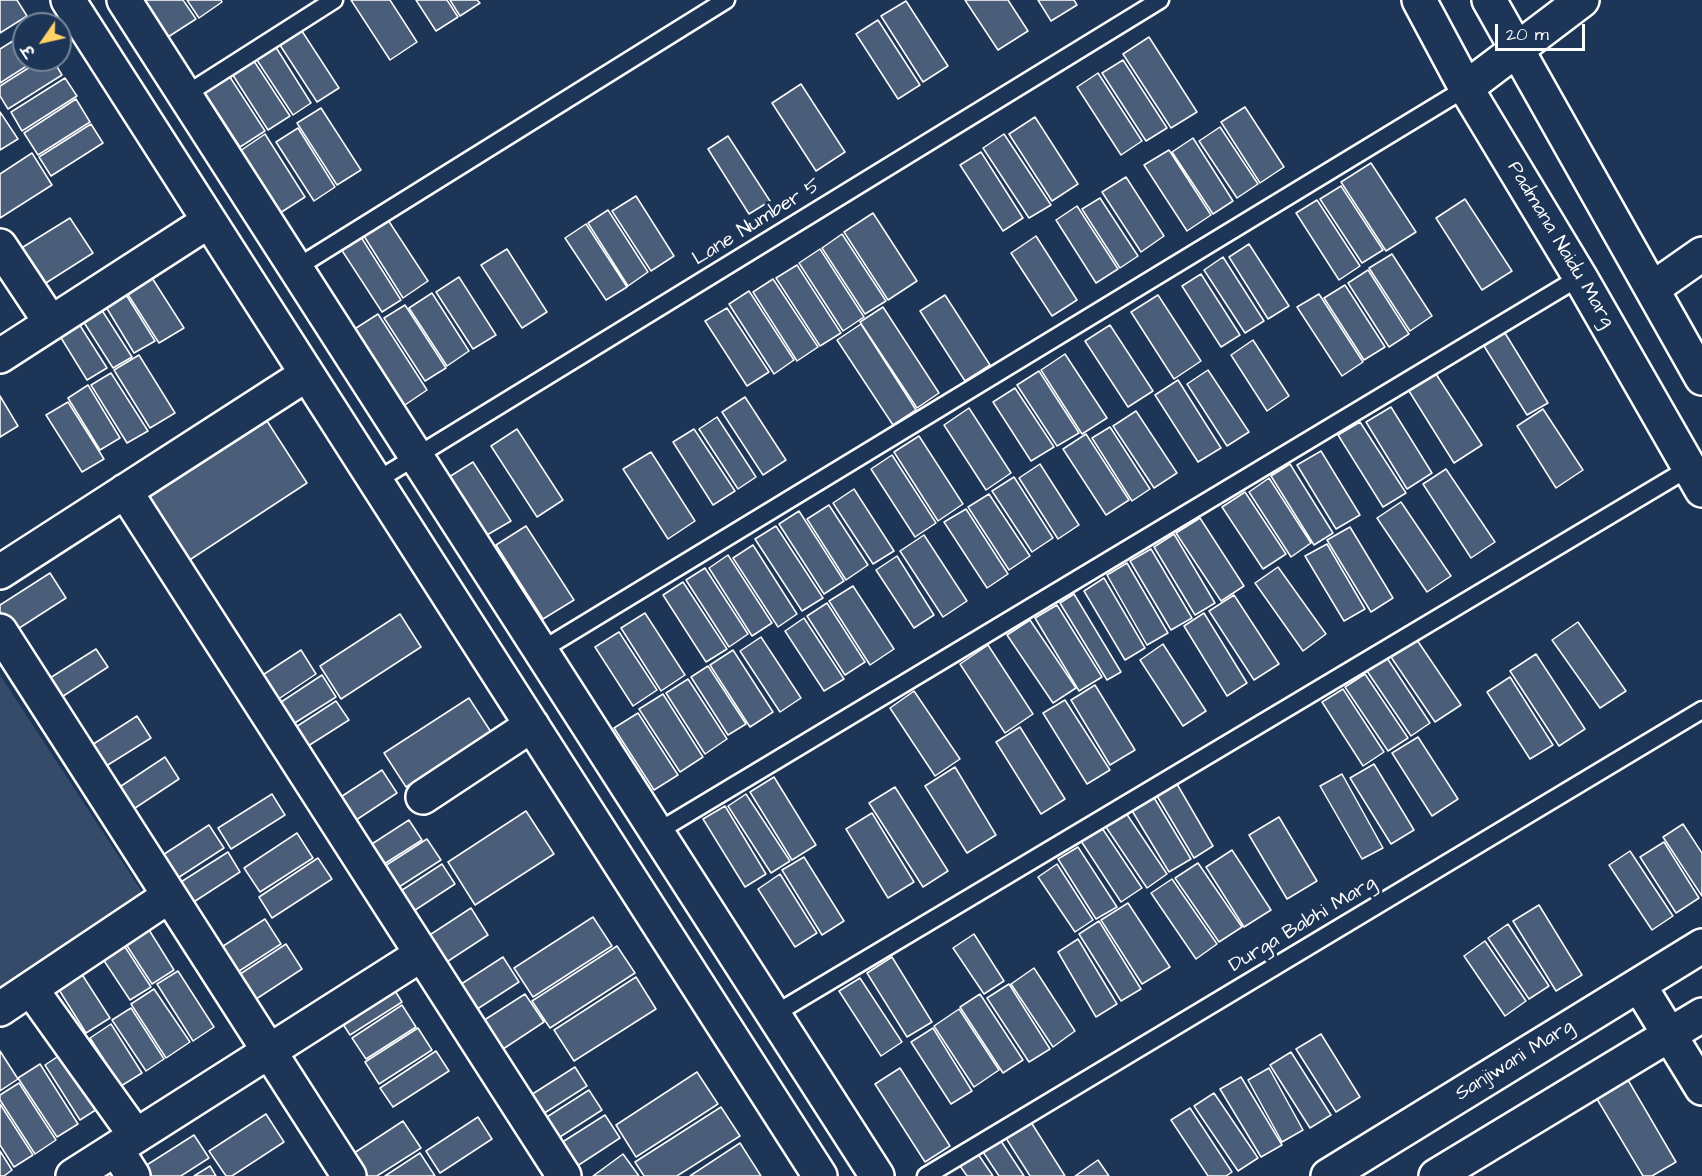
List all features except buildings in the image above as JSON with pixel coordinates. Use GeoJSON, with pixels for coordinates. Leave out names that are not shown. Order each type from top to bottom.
{"type":"FeatureCollection","features":[{"type":"Feature","properties":{"kind":"street"},"geometry":{"type":"LineString","coordinates":[[68,0],[818,1175]]}},
{"type":"Feature","properties":{"kind":"street"},"geometry":{"type":"LineString","coordinates":[[124,0],[877,1176]]}},
{"type":"Feature","properties":{"kind":"street","name":"Padmana Naidu Marg"},"geometry":{"type":"LineString","coordinates":[[1419,0],[1466,88],[1581,277],[1696,479]]}},
{"type":"Feature","properties":{"kind":"street"},"geometry":{"type":"LineString","coordinates":[[1489,0],[1702,378]]}},
{"type":"Feature","properties":{"kind":"street"},"geometry":{"type":"LineString","coordinates":[[1466,88],[1582,0]]}},
{"type":"Feature","properties":{"kind":"street"},"geometry":{"type":"LineString","coordinates":[[0,357],[209,221]]}},
{"type":"Feature","properties":{"kind":"street"},"geometry":{"type":"LineString","coordinates":[[0,246],[51,323]]}},
{"type":"Feature","properties":{"kind":"street"},"geometry":{"type":"LineString","coordinates":[[1652,289],[1702,254]]}},
{"type":"Feature","properties":{"kind":"street"},"geometry":{"type":"LineString","coordinates":[[0,572],[307,374]]}},
{"type":"Feature","properties":{"kind":"street"},"geometry":{"type":"LineString","coordinates":[[125,491],[564,1176]]}},
{"type":"Feature","properties":{"kind":"street"},"geometry":{"type":"LineString","coordinates":[[0,632],[349,1176]]}},
{"type":"Feature","properties":{"kind":"street"},"geometry":{"type":"LineString","coordinates":[[423,797],[532,725]]}},
{"type":"Feature","properties":{"kind":"street"},"geometry":{"type":"LineString","coordinates":[[0,1009],[169,896]]}},
{"type":"Feature","properties":{"kind":"street","name":"Sanjiwani Marg"},"geometry":{"type":"LineString","coordinates":[[1328,1176],[1702,946]]}},
{"type":"Feature","properties":{"kind":"street"},"geometry":{"type":"LineString","coordinates":[[73,1176],[422,954]]}},
{"type":"Feature","properties":{"kind":"street"},"geometry":{"type":"LineString","coordinates":[[1639,985],[1702,1088]]}},
{"type":"Feature","properties":{"kind":"street"},"geometry":{"type":"LineString","coordinates":[[30,989],[126,1143],[134,1176]]}},
{"type":"Feature","properties":{"kind":"street"},"geometry":{"type":"LineString","coordinates":[[1436,1176],[1702,1015]]}},
{"type":"Feature","properties":{"kind":"lane"},"geometry":{"type":"LineString","coordinates":[[185,95],[334,0]]}},
{"type":"Feature","properties":{"kind":"lane"},"geometry":{"type":"LineString","coordinates":[[296,268],[726,0]]}},
{"type":"Feature","properties":{"kind":"lane","name":"Lane Number 5"},"geometry":{"type":"LineString","coordinates":[[376,481],[1160,0]]}},
{"type":"Feature","properties":{"kind":"lane"},"geometry":{"type":"LineString","coordinates":[[540,651],[1466,88]]}},
{"type":"Feature","properties":{"kind":"lane"},"geometry":{"type":"LineString","coordinates":[[657,832],[1581,277]]}},
{"type":"Feature","properties":{"kind":"lane"},"geometry":{"type":"LineString","coordinates":[[773,1014],[1696,479]]}},
{"type":"Feature","properties":{"kind":"lane","name":"Durga Babhi Marg"},"geometry":{"type":"LineString","coordinates":[[926,1176],[1702,710]]}},
{"type":"Feature","properties":{"kind":"shaded area"},"geometry":{"type":"Polygon","coordinates":[[[0,675],[144,895],[0,989],[0,675]]]}}]}
